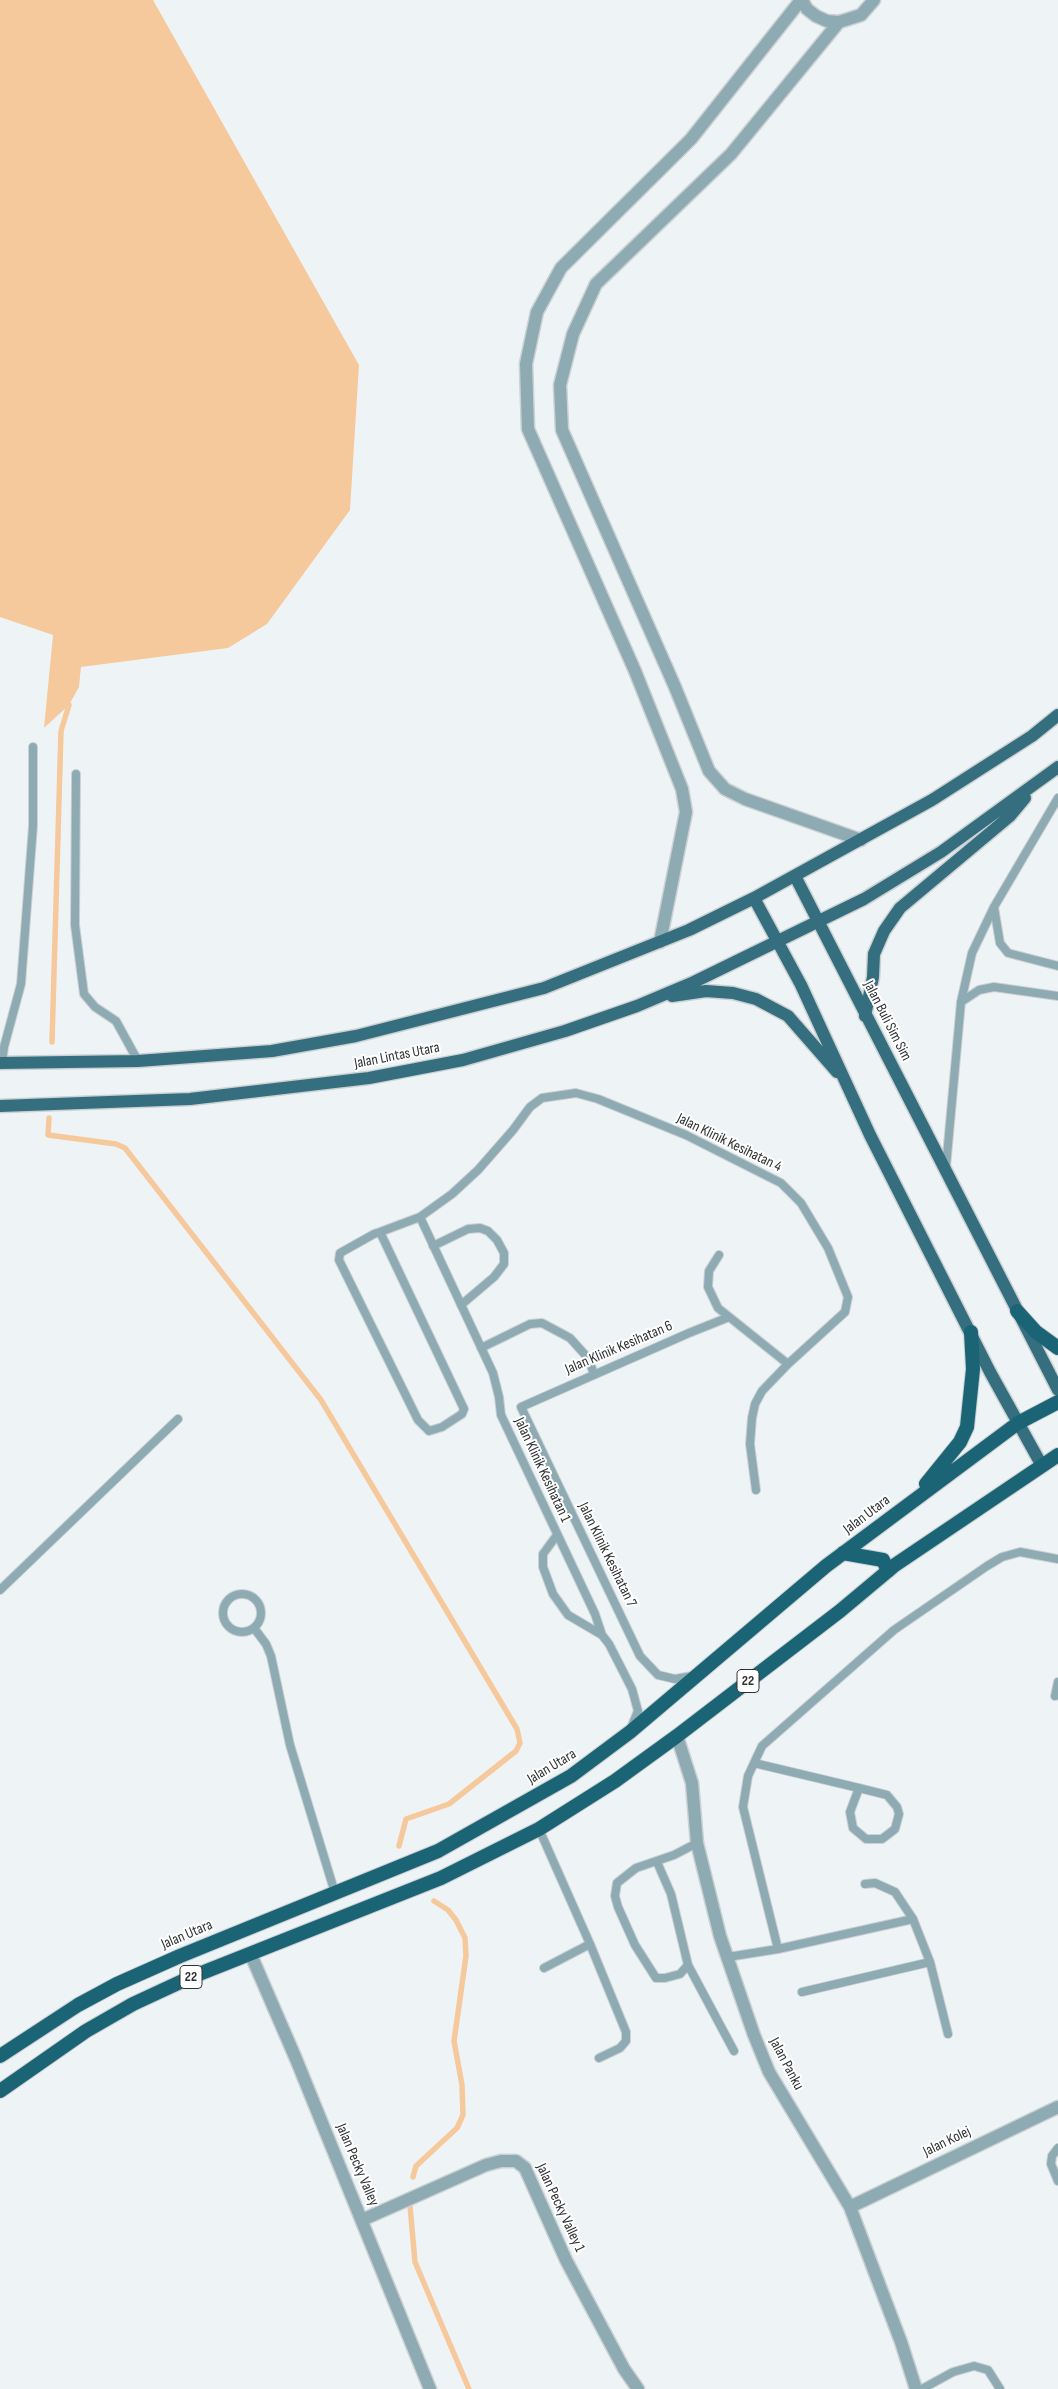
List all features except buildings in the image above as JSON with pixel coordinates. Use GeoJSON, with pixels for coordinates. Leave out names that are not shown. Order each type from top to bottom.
{"type":"FeatureCollection","features":[{"type":"Feature","properties":{"kind":"highway"},"geometry":{"type":"LineString","coordinates":[[1018,1311],[1036,1332],[1058,1348]]}},
{"type":"Feature","properties":{"kind":"highway"},"geometry":{"type":"LineString","coordinates":[[912,1502],[948,1459],[960,1442],[966,1427],[973,1369],[971,1332]]}},
{"type":"Feature","properties":{"kind":"highway","name":"Jalan Utara"},"geometry":{"type":"LineString","coordinates":[[0,2056],[71,2009],[117,1984],[180,1956],[438,1851],[571,1776],[630,1732],[843,1553],[1018,1423],[1058,1402]]}},
{"type":"Feature","properties":{"kind":"highway","name":"22"},"geometry":{"type":"LineString","coordinates":[[0,2091],[86,2031],[133,2004],[189,1978],[441,1878],[539,1830],[615,1781],[677,1736],[840,1611],[888,1571],[1042,1464],[1058,1455]]}},
{"type":"Feature","properties":{"kind":"highway"},"geometry":{"type":"LineString","coordinates":[[843,1553],[883,1560],[888,1571]]}},
{"type":"Feature","properties":{"kind":"main road"},"geometry":{"type":"LineString","coordinates":[[1042,1464],[1018,1423],[870,1135],[801,984],[754,898],[932,800],[1032,736],[1058,715]]}},
{"type":"Feature","properties":{"kind":"main road"},"geometry":{"type":"LineString","coordinates":[[818,923],[912,871],[1036,785],[1058,767]]}},
{"type":"Feature","properties":{"kind":"main road"},"geometry":{"type":"LineString","coordinates":[[865,1016],[874,954],[884,931],[900,908],[1010,816],[1036,785]]}},
{"type":"Feature","properties":{"kind":"main road","name":"Jalan Buli Sim Sim"},"geometry":{"type":"LineString","coordinates":[[795,876],[1058,1390]]}},
{"type":"Feature","properties":{"kind":"main road","name":"Jalan Lintas Utara"},"geometry":{"type":"LineString","coordinates":[[1,1063],[138,1061],[272,1051],[356,1036],[544,988],[660,942],[754,898]]}},
{"type":"Feature","properties":{"kind":"main road","name":"Jalan Lintas Utara"},"geometry":{"type":"LineString","coordinates":[[0,1106],[190,1099],[369,1078],[463,1060],[565,1031],[637,1006],[818,923]]}},
{"type":"Feature","properties":{"kind":"main road"},"geometry":{"type":"LineString","coordinates":[[637,1006],[669,996],[706,992],[733,993],[756,999],[788,1016],[845,1081]]}},
{"type":"Feature","properties":{"kind":"street"},"geometry":{"type":"LineString","coordinates":[[660,942],[686,812],[682,789],[635,671],[528,429],[526,364],[537,312],[561,268],[691,139],[801,0],[807,9],[816,16],[839,22]]}},
{"type":"Feature","properties":{"kind":"street"},"geometry":{"type":"LineString","coordinates":[[861,840],[745,799],[725,789],[709,771],[675,686],[562,430],[560,385],[573,334],[596,284],[731,154],[839,22],[860,15],[874,0]]}},
{"type":"Feature","properties":{"kind":"street","name":"Jalan Panku"},"geometry":{"type":"LineString","coordinates":[[677,1736],[692,1783],[697,1843],[720,1936],[754,2036],[769,2072],[850,2208],[901,2342],[916,2389]]}},
{"type":"Feature","properties":{"kind":"street","name":"Jalan Pecky Valley"},"geometry":{"type":"LineString","coordinates":[[251,1955],[362,2220],[430,2389]]}},
{"type":"Feature","properties":{"kind":"street","name":"Jalan Kolej"},"geometry":{"type":"LineString","coordinates":[[850,2208],[1058,2107]]}},
{"type":"Feature","properties":{"kind":"street","name":"Jalan Pecky Valley 1"},"geometry":{"type":"LineString","coordinates":[[362,2220],[486,2165],[502,2161],[516,2161],[525,2168],[566,2260],[624,2369],[638,2389]]}},
{"type":"Feature","properties":{"kind":"lane"},"geometry":{"type":"LineString","coordinates":[[1,1063],[21,984],[33,826],[33,747]]}},
{"type":"Feature","properties":{"kind":"lane"},"geometry":{"type":"LineString","coordinates":[[76,774],[75,925],[84,994],[95,1007],[116,1021],[138,1061]]}},
{"type":"Feature","properties":{"kind":"lane"},"geometry":{"type":"LineString","coordinates":[[945,1171],[961,1002],[972,953],[994,907],[1058,798]]}},
{"type":"Feature","properties":{"kind":"lane"},"geometry":{"type":"LineString","coordinates":[[994,907],[1000,943],[1008,953],[1058,966]]}},
{"type":"Feature","properties":{"kind":"lane"},"geometry":{"type":"LineString","coordinates":[[961,1002],[979,990],[994,987],[1058,996]]}},
{"type":"Feature","properties":{"kind":"lane","name":"Jalan Klinik Kesihatan 4"},"geometry":{"type":"LineString","coordinates":[[420,1217],[452,1194],[478,1170],[513,1130],[530,1106],[542,1098],[576,1093],[598,1099],[686,1135],[768,1175],[781,1183],[802,1203],[828,1248],[845,1287],[848,1305],[845,1312],[788,1364]]}},
{"type":"Feature","properties":{"kind":"lane"},"geometry":{"type":"LineString","coordinates":[[380,1232],[462,1403],[462,1414],[432,1431],[426,1430],[418,1420],[339,1260],[340,1253],[347,1248],[380,1232],[420,1217]]}},
{"type":"Feature","properties":{"kind":"lane","name":"Jalan Klinik Kesihatan 1"},"geometry":{"type":"LineString","coordinates":[[420,1217],[493,1373],[501,1415],[595,1614],[602,1635],[627,1677],[638,1711],[630,1732]]}},
{"type":"Feature","properties":{"kind":"lane"},"geometry":{"type":"LineString","coordinates":[[433,1246],[468,1229],[480,1228],[488,1231],[497,1240],[504,1253],[504,1264],[494,1277],[461,1305]]}},
{"type":"Feature","properties":{"kind":"lane"},"geometry":{"type":"LineString","coordinates":[[719,1255],[709,1271],[708,1287],[718,1308],[788,1364],[762,1391],[752,1418],[750,1444],[756,1490]]}},
{"type":"Feature","properties":{"kind":"lane","name":"Jalan Klinik Kesihatan 6"},"geometry":{"type":"LineString","coordinates":[[521,1407],[594,1374],[729,1318]]}},
{"type":"Feature","properties":{"kind":"lane"},"geometry":{"type":"LineString","coordinates":[[481,1348],[530,1324],[542,1323],[570,1338],[588,1358],[594,1374]]}},
{"type":"Feature","properties":{"kind":"lane","name":"Jalan Klinik Kesihatan 7"},"geometry":{"type":"LineString","coordinates":[[521,1407],[640,1656],[658,1675],[675,1679],[696,1676]]}},
{"type":"Feature","properties":{"kind":"lane"},"geometry":{"type":"LineString","coordinates":[[1,1587],[178,1418]]}},
{"type":"Feature","properties":{"kind":"lane"},"geometry":{"type":"LineString","coordinates":[[558,1535],[542,1554],[543,1567],[553,1594],[568,1615],[602,1635]]}},
{"type":"Feature","properties":{"kind":"lane"},"geometry":{"type":"LineString","coordinates":[[778,1949],[743,1807],[748,1776],[762,1746],[894,1630],[987,1566],[1002,1557],[1020,1552],[1058,1559]]}},
{"type":"Feature","properties":{"kind":"lane"},"geometry":{"type":"LineString","coordinates":[[246,1594],[256,1600],[261,1611],[261,1617],[254,1628],[242,1632],[230,1629],[223,1618],[222,1611],[228,1599],[233,1595],[246,1594]]}},
{"type":"Feature","properties":{"kind":"lane"},"geometry":{"type":"LineString","coordinates":[[254,1628],[266,1644],[271,1656],[290,1745],[335,1893]]}},
{"type":"Feature","properties":{"kind":"lane"},"geometry":{"type":"LineString","coordinates":[[1055,1696],[1058,1682]]}},
{"type":"Feature","properties":{"kind":"lane"},"geometry":{"type":"LineString","coordinates":[[754,1763],[860,1788],[887,1795],[897,1807],[898,1822],[895,1829],[882,1839],[866,1839],[853,1828],[850,1812],[860,1788]]}},
{"type":"Feature","properties":{"kind":"lane"},"geometry":{"type":"LineString","coordinates":[[539,1830],[590,1944],[626,2032],[626,2041],[620,2048],[599,2058]]}},
{"type":"Feature","properties":{"kind":"lane"},"geometry":{"type":"LineString","coordinates":[[688,1965],[680,1974],[656,1978],[635,1946],[615,1896],[617,1882],[636,1868],[656,1862],[697,1843]]}},
{"type":"Feature","properties":{"kind":"lane"},"geometry":{"type":"LineString","coordinates":[[656,1862],[670,1894],[688,1965],[734,2051]]}},
{"type":"Feature","properties":{"kind":"lane"},"geometry":{"type":"LineString","coordinates":[[865,1884],[875,1883],[895,1892],[913,1919],[930,1962],[948,2034]]}},
{"type":"Feature","properties":{"kind":"lane"},"geometry":{"type":"LineString","coordinates":[[728,1957],[778,1949],[913,1919]]}},
{"type":"Feature","properties":{"kind":"lane"},"geometry":{"type":"LineString","coordinates":[[544,1968],[590,1944]]}},
{"type":"Feature","properties":{"kind":"lane"},"geometry":{"type":"LineString","coordinates":[[802,1992],[930,1962]]}},
{"type":"Feature","properties":{"kind":"lane"},"geometry":{"type":"LineString","coordinates":[[1058,2148],[1052,2156],[1051,2164],[1058,2181]]}},
{"type":"Feature","properties":{"kind":"lane"},"geometry":{"type":"LineString","coordinates":[[922,2389],[952,2372],[974,2366],[988,2370],[1000,2389]]}},
{"type":"Feature","properties":{"kind":"shaded area"},"geometry":{"type":"Polygon","coordinates":[[[0,0],[153,0],[359,365],[350,510],[267,624],[228,648],[81,667],[79,687],[69,705],[44,728],[53,635],[0,617],[0,0]]]}},
{"type":"Feature","properties":{"kind":"waterway"},"geometry":{"type":"LineString","coordinates":[[52,1042],[61,731],[69,705]]}},
{"type":"Feature","properties":{"kind":"waterway"},"geometry":{"type":"LineString","coordinates":[[49,1118],[48,1135],[116,1144],[125,1148],[321,1400],[517,1729],[520,1743],[516,1751],[449,1804],[406,1819],[399,1846]]}},
{"type":"Feature","properties":{"kind":"waterway"},"geometry":{"type":"LineString","coordinates":[[413,2177],[416,2166],[457,2128],[463,2115],[462,2085],[454,2041],[466,1956],[465,1938],[456,1920],[448,1910],[434,1901]]}},
{"type":"Feature","properties":{"kind":"waterway"},"geometry":{"type":"LineString","coordinates":[[410,2206],[415,2262],[469,2389]]}}]}
